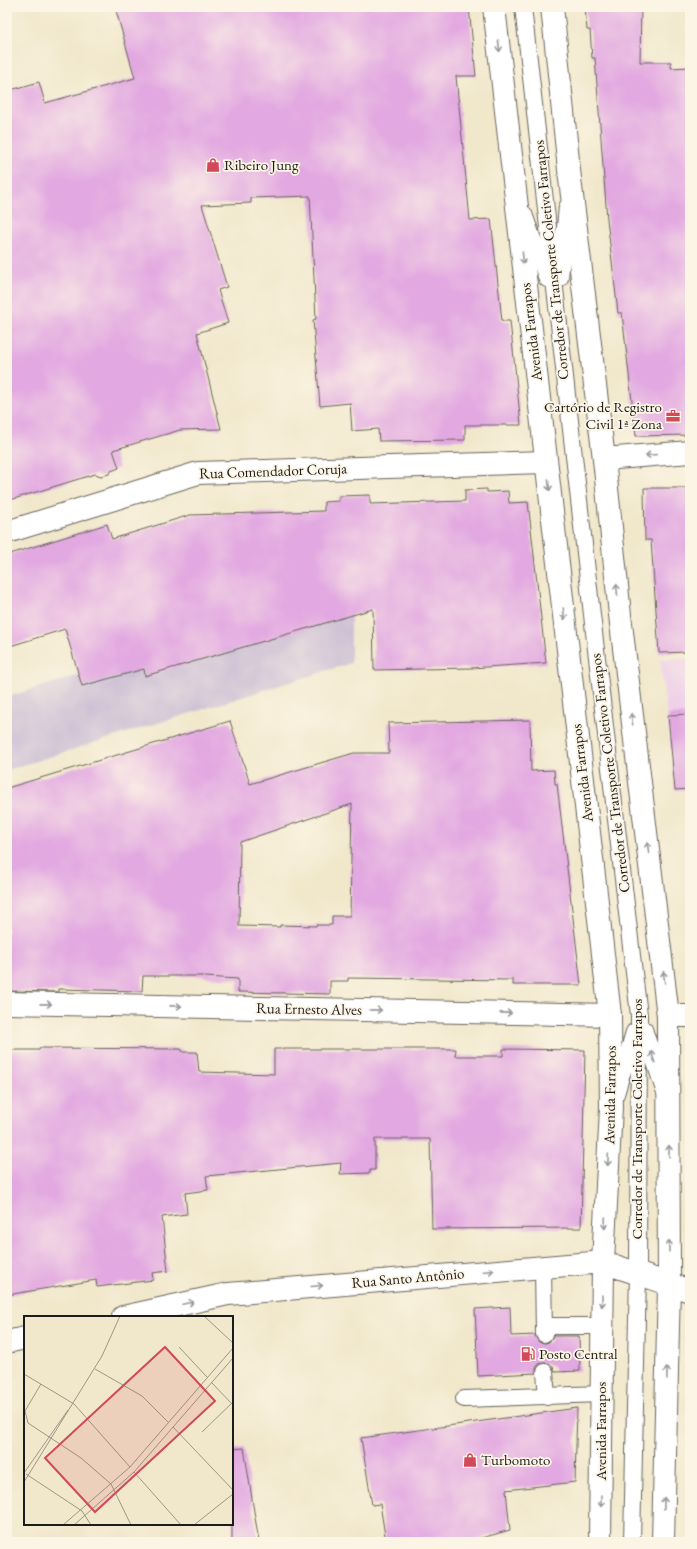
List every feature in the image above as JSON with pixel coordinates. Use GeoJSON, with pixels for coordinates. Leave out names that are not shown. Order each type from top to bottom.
{"type":"FeatureCollection","features":[{"type":"Feature","properties":{"kind":"main road","name":"Avenida Farrapos"},"geometry":{"type":"LineString","coordinates":[[494,7],[610,1015],[612,1108],[603,1262],[600,1542]]}},
{"type":"Feature","properties":{"kind":"main road"},"geometry":{"type":"LineString","coordinates":[[552,7],[570,179],[604,459],[620,615],[668,1016],[670,1107],[669,1285],[664,1542]]}},
{"type":"Feature","properties":{"kind":"main road"},"geometry":{"type":"LineString","coordinates":[[604,459],[690,452]]}},
{"type":"Feature","properties":{"kind":"main road","name":"Rua Comendador Coruja"},"geometry":{"type":"LineString","coordinates":[[7,532],[198,473],[546,462]]}},
{"type":"Feature","properties":{"kind":"main road","name":"Rua Ernesto Alves"},"geometry":{"type":"LineString","coordinates":[[7,1003],[610,1015]]}},
{"type":"Feature","properties":{"kind":"main road"},"geometry":{"type":"LineString","coordinates":[[668,1016],[690,1016]]}},
{"type":"Feature","properties":{"kind":"main road","name":"Rua Santo Antônio"},"geometry":{"type":"LineString","coordinates":[[128,1316],[228,1294],[603,1262],[690,1291]]}},
{"type":"Feature","properties":{"kind":"main road"},"geometry":{"type":"LineString","coordinates":[[7,1342],[24,1338]]}},
{"type":"Feature","properties":{"kind":"lane","name":"Corredor de Transporte Coletivo Farrapos"},"geometry":{"type":"LineString","coordinates":[[523,7],[639,1016],[638,1274],[632,1542]]}},
{"type":"Feature","properties":{"kind":"lane"},"geometry":{"type":"LineString","coordinates":[[557,309],[570,179]]}},
{"type":"Feature","properties":{"kind":"lane"},"geometry":{"type":"LineString","coordinates":[[515,185],[557,309]]}},
{"type":"Feature","properties":{"kind":"lane"},"geometry":{"type":"LineString","coordinates":[[639,1016],[670,1107]]}},
{"type":"Feature","properties":{"kind":"lane"},"geometry":{"type":"LineString","coordinates":[[612,1108],[639,1016]]}},
{"type":"Feature","properties":{"kind":"lane"},"geometry":{"type":"LineString","coordinates":[[543,1267],[544,1330],[602,1326]]}},
{"type":"Feature","properties":{"kind":"lane"},"geometry":{"type":"LineString","coordinates":[[545,1372],[547,1397]]}},
{"type":"Feature","properties":{"kind":"lane"},"geometry":{"type":"LineString","coordinates":[[464,1399],[601,1394]]}},
{"type":"Feature","properties":{"kind":"shaded area"},"geometry":{"type":"Polygon","coordinates":[[[351,593],[351,663],[7,770],[7,697],[351,593]]]}},
{"type":"Feature","properties":{"kind":"shaded area"},"geometry":{"type":"Polygon","coordinates":[[[660,659],[690,659],[690,767],[673,766],[660,659]]]}},
{"type":"Feature","properties":{"kind":"building"},"geometry":{"type":"Polygon","coordinates":[[[115,7],[469,7],[476,76],[456,76],[470,220],[491,219],[502,321],[510,321],[521,425],[465,425],[465,440],[379,441],[378,429],[352,431],[350,403],[320,406],[313,320],[316,319],[310,196],[251,198],[251,203],[202,205],[227,287],[218,290],[228,323],[197,333],[221,429],[180,430],[113,450],[119,468],[111,471],[109,474],[101,476],[95,474],[7,501],[7,91],[39,82],[45,103],[135,78],[115,7]]]}},
{"type":"Feature","properties":{"kind":"building"},"geometry":{"type":"Polygon","coordinates":[[[585,7],[641,7],[640,62],[671,62],[671,68],[690,67],[690,435],[636,436],[622,313],[618,313],[607,219],[595,58],[592,58],[590,30],[587,30],[585,7]]]}},
{"type":"Feature","properties":{"kind":"building"},"geometry":{"type":"Polygon","coordinates":[[[644,488],[690,488],[690,652],[659,653],[651,540],[645,540],[644,488]]]}},
{"type":"Feature","properties":{"kind":"building"},"geometry":{"type":"Polygon","coordinates":[[[487,489],[487,492],[508,491],[509,503],[528,502],[546,663],[471,668],[374,670],[373,609],[145,676],[144,669],[82,686],[65,629],[7,647],[7,555],[107,524],[112,539],[190,515],[324,511],[324,502],[339,501],[339,496],[370,495],[370,504],[465,501],[465,490],[487,489]]]}},
{"type":"Feature","properties":{"kind":"building"},"geometry":{"type":"Polygon","coordinates":[[[690,714],[690,789],[675,790],[668,715],[690,714]]]}},
{"type":"Feature","properties":{"kind":"building"},"geometry":{"type":"Polygon","coordinates":[[[530,720],[531,771],[554,770],[555,784],[557,784],[581,985],[513,985],[513,980],[348,978],[348,981],[330,981],[330,994],[238,992],[238,979],[204,976],[143,976],[142,991],[58,989],[58,992],[7,991],[7,788],[230,721],[250,784],[354,753],[389,753],[388,723],[530,720]],[[352,804],[240,842],[239,926],[280,927],[280,925],[332,925],[332,916],[350,916],[352,804]]]}},
{"type":"Feature","properties":{"kind":"building"},"geometry":{"type":"Polygon","coordinates":[[[40,1048],[181,1049],[183,1052],[197,1052],[199,1072],[274,1074],[274,1049],[456,1049],[455,1056],[503,1056],[503,1049],[585,1050],[581,1228],[432,1229],[430,1139],[375,1139],[375,1170],[370,1170],[370,1173],[340,1174],[341,1163],[206,1176],[208,1190],[185,1193],[187,1214],[162,1217],[168,1271],[152,1273],[153,1280],[97,1287],[96,1280],[7,1295],[7,1050],[39,1050],[40,1048]]]}},
{"type":"Feature","properties":{"kind":"building","name":"Posto Central"},"geometry":{"type":"Polygon","coordinates":[[[510,1307],[511,1336],[535,1335],[539,1342],[545,1343],[549,1342],[553,1336],[579,1336],[580,1371],[555,1372],[553,1366],[545,1363],[539,1364],[536,1368],[536,1373],[478,1376],[475,1309],[510,1307]]]}},
{"type":"Feature","properties":{"kind":"building","name":"Turbomoto"},"geometry":{"type":"Polygon","coordinates":[[[577,1408],[575,1482],[506,1490],[510,1530],[467,1542],[386,1542],[380,1504],[372,1505],[361,1438],[577,1408]]]}},
{"type":"Feature","properties":{"kind":"building"},"geometry":{"type":"Polygon","coordinates":[[[244,1448],[259,1542],[232,1542],[233,1449],[244,1448]]]}},
{"type":"Feature","properties":{"kind":"place","name":"Ribeiro Jung"},"geometry":{"type":"Point","coordinates":[213,165]}},
{"type":"Feature","properties":{"kind":"place","name":"Cartório de Registro Civil 1ª Zona"},"geometry":{"type":"Point","coordinates":[673,416]}},
{"type":"Feature","properties":{"kind":"place","name":"Posto Central"},"geometry":{"type":"Point","coordinates":[528,1354]}},
{"type":"Feature","properties":{"kind":"place","name":"Turbomoto"},"geometry":{"type":"Point","coordinates":[470,1460]}}]}
